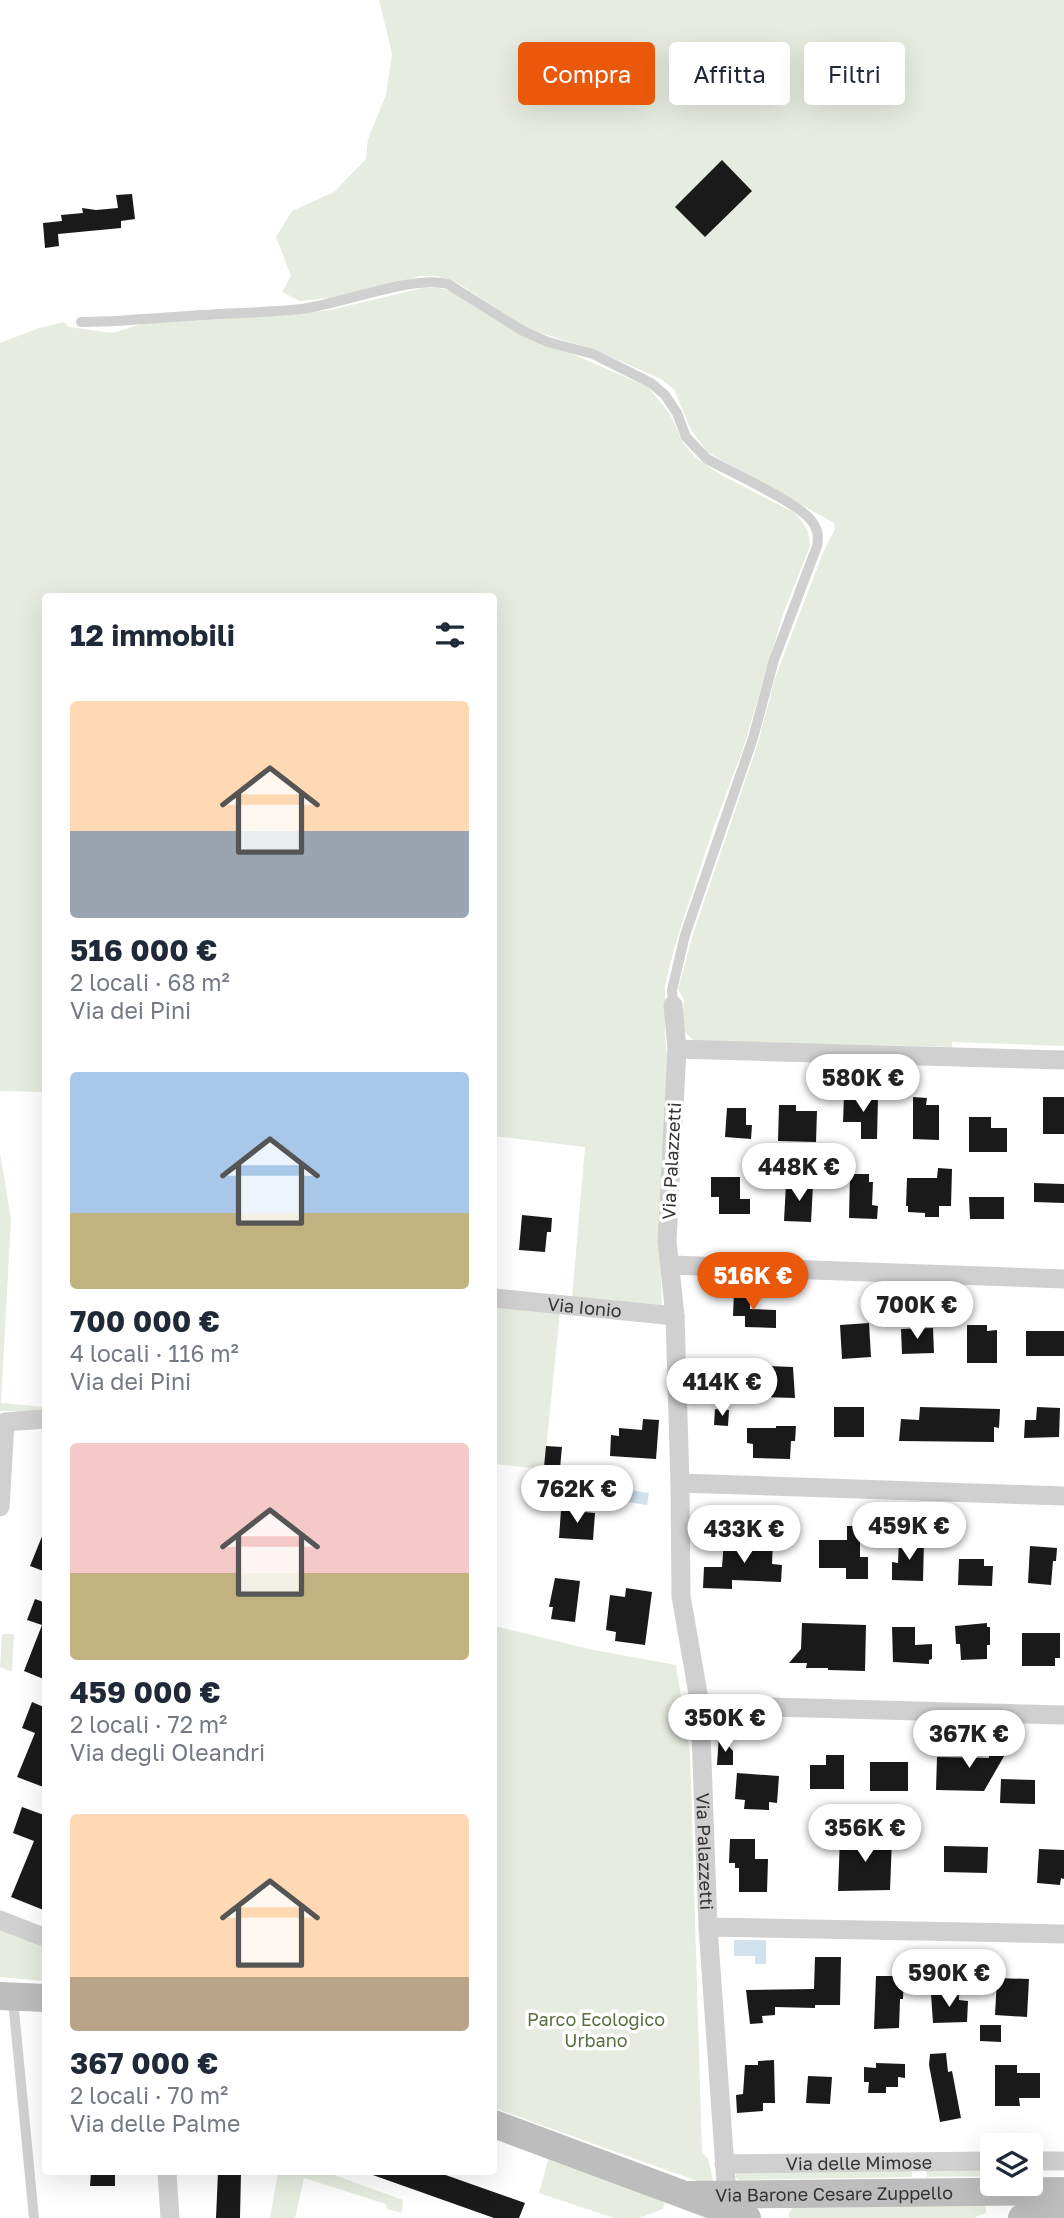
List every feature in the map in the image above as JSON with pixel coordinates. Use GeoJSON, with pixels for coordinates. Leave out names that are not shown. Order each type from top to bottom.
{"type":"FeatureCollection","features":[{"type":"Feature","properties":{"kind":"main road"},"geometry":{"type":"LineString","coordinates":[[6,1996],[42,1998]]}},
{"type":"Feature","properties":{"kind":"main road","name":"Via Barone Cesare Zuppello"},"geometry":{"type":"LineString","coordinates":[[497,2125],[747,2218]]}},
{"type":"Feature","properties":{"kind":"main road","name":"Via Barone Cesare Zuppello"},"geometry":{"type":"LineString","coordinates":[[689,2195],[1064,2191]]}},
{"type":"Feature","properties":{"kind":"main road"},"geometry":{"type":"LineString","coordinates":[[1022,2218],[1064,2206]]}},
{"type":"Feature","properties":{"kind":"street","name":"Via Palazzetti"},"geometry":{"type":"LineString","coordinates":[[673,1005],[677,1049],[667,1241],[675,1316],[681,1596],[700,1705],[708,1927],[726,2196]]}},
{"type":"Feature","properties":{"kind":"street"},"geometry":{"type":"LineString","coordinates":[[677,1049],[1064,1060]]}},
{"type":"Feature","properties":{"kind":"street"},"geometry":{"type":"LineString","coordinates":[[671,1265],[1064,1279]]}},
{"type":"Feature","properties":{"kind":"street","name":"Via Ionio"},"geometry":{"type":"LineString","coordinates":[[497,1298],[675,1316]]}},
{"type":"Feature","properties":{"kind":"street"},"geometry":{"type":"LineString","coordinates":[[0,1507],[5,1422],[42,1419]]}},
{"type":"Feature","properties":{"kind":"street"},"geometry":{"type":"LineString","coordinates":[[680,1483],[1064,1496]]}},
{"type":"Feature","properties":{"kind":"street"},"geometry":{"type":"LineString","coordinates":[[700,1705],[1064,1716]]}},
{"type":"Feature","properties":{"kind":"street"},"geometry":{"type":"LineString","coordinates":[[0,1920],[42,1936]]}},
{"type":"Feature","properties":{"kind":"street"},"geometry":{"type":"LineString","coordinates":[[708,1927],[1064,1934]]}},
{"type":"Feature","properties":{"kind":"street","name":"Via delle Mimose"},"geometry":{"type":"LineString","coordinates":[[724,2164],[980,2161]]}},
{"type":"Feature","properties":{"kind":"street"},"geometry":{"type":"LineString","coordinates":[[1043,2161],[1064,2161]]}},
{"type":"Feature","properties":{"kind":"street"},"geometry":{"type":"LineString","coordinates":[[167,2175],[170,2218]]}},
{"type":"Feature","properties":{"kind":"lane"},"geometry":{"type":"LineString","coordinates":[[81,322],[300,309],[407,285],[435,281],[448,284],[523,331],[548,342],[593,354],[651,383],[665,395],[677,413],[685,437],[696,451],[799,509],[813,522],[819,536],[817,546],[774,660],[753,738],[685,935],[671,990],[673,1005]]}},
{"type":"Feature","properties":{"kind":"lane"},"geometry":{"type":"LineString","coordinates":[[6,1996],[34,2218]]}},
{"type":"Feature","properties":{"kind":"green space"},"geometry":{"type":"Polygon","coordinates":[[[379,0],[1064,0],[1064,1046],[952,1042],[952,1047],[694,1041],[681,1028],[684,1000],[678,989],[693,934],[758,743],[775,678],[823,553],[835,529],[834,523],[707,452],[690,428],[674,389],[661,379],[595,350],[528,329],[458,283],[438,276],[420,276],[347,296],[300,301],[282,292],[291,276],[276,237],[292,211],[334,192],[366,159],[368,139],[386,95],[392,54],[379,0]]]}},
{"type":"Feature","properties":{"kind":"green space"},"geometry":{"type":"Polygon","coordinates":[[[423,288],[452,291],[536,342],[568,352],[648,387],[670,414],[683,443],[696,458],[723,476],[793,512],[808,531],[810,546],[783,614],[743,749],[713,829],[675,945],[665,986],[665,1040],[669,1070],[659,1223],[662,1309],[572,1298],[585,1147],[497,1136],[497,593],[42,593],[42,1092],[0,1091],[0,343],[64,322],[69,327],[113,333],[148,322],[288,315],[330,310],[423,288]]]}},
{"type":"Feature","properties":{"kind":"green space"},"geometry":{"type":"Polygon","coordinates":[[[0,1153],[11,1219],[1,1403],[42,1407],[42,1412],[0,1411],[0,1153]]]}},
{"type":"Feature","properties":{"kind":"green space"},"geometry":{"type":"Polygon","coordinates":[[[497,1305],[560,1312],[544,1469],[497,1464],[497,1305]]]}},
{"type":"Feature","properties":{"kind":"green space","name":"Parco Ecologico Urbano"},"geometry":{"type":"Polygon","coordinates":[[[497,1627],[594,1650],[676,1665],[690,1753],[702,2152],[708,2159],[713,2180],[708,2185],[497,2109],[497,1627]]]}},
{"type":"Feature","properties":{"kind":"green space"},"geometry":{"type":"Polygon","coordinates":[[[2,1634],[14,1634],[12,1672],[0,1667],[2,1634]]]}},
{"type":"Feature","properties":{"kind":"green space"},"geometry":{"type":"Polygon","coordinates":[[[0,1929],[42,1944],[42,1981],[0,1977],[0,1929]]]}},
{"type":"Feature","properties":{"kind":"green space"},"geometry":{"type":"Polygon","coordinates":[[[549,2157],[659,2195],[664,2203],[663,2209],[639,2218],[614,2218],[539,2193],[549,2157]]]}},
{"type":"Feature","properties":{"kind":"green space"},"geometry":{"type":"Polygon","coordinates":[[[925,2167],[980,2167],[980,2176],[927,2177],[925,2167]]]}},
{"type":"Feature","properties":{"kind":"green space"},"geometry":{"type":"Polygon","coordinates":[[[912,2168],[912,2177],[740,2180],[735,2177],[738,2171],[912,2168]]]}},
{"type":"Feature","properties":{"kind":"green space"},"geometry":{"type":"Polygon","coordinates":[[[277,2175],[334,2175],[403,2200],[402,2213],[387,2209],[386,2204],[304,2178],[295,2218],[270,2218],[277,2175]]]}},
{"type":"Feature","properties":{"kind":"green space"},"geometry":{"type":"Polygon","coordinates":[[[983,2204],[986,2213],[973,2218],[789,2218],[794,2207],[983,2204]]]}},
{"type":"Feature","properties":{"kind":"water"},"geometry":{"type":"Polygon","coordinates":[[[617,1488],[649,1493],[647,1505],[615,1500],[617,1488]]]}},
{"type":"Feature","properties":{"kind":"water"},"geometry":{"type":"Polygon","coordinates":[[[734,1940],[766,1940],[766,1964],[755,1964],[755,1956],[734,1956],[734,1940]]]}},
{"type":"Feature","properties":{"kind":"building"},"geometry":{"type":"Polygon","coordinates":[[[722,160],[752,191],[705,237],[675,207],[722,160]]]}},
{"type":"Feature","properties":{"kind":"building"},"geometry":{"type":"Polygon","coordinates":[[[132,194],[135,219],[121,221],[121,228],[58,234],[59,246],[45,248],[43,223],[62,221],[61,215],[83,213],[82,208],[118,208],[116,195],[132,194]]]}},
{"type":"Feature","properties":{"kind":"building"},"geometry":{"type":"Polygon","coordinates":[[[844,1096],[878,1097],[877,1139],[861,1139],[861,1122],[843,1122],[844,1096]]]}},
{"type":"Feature","properties":{"kind":"building"},"geometry":{"type":"Polygon","coordinates":[[[913,1097],[927,1098],[926,1105],[939,1105],[939,1140],[913,1139],[913,1097]]]}},
{"type":"Feature","properties":{"kind":"building"},"geometry":{"type":"Polygon","coordinates":[[[1043,1097],[1064,1097],[1064,1134],[1043,1134],[1043,1097]]]}},
{"type":"Feature","properties":{"kind":"building"},"geometry":{"type":"Polygon","coordinates":[[[779,1105],[796,1105],[796,1111],[817,1111],[816,1142],[778,1141],[779,1105]]]}},
{"type":"Feature","properties":{"kind":"building"},"geometry":{"type":"Polygon","coordinates":[[[727,1108],[746,1108],[746,1125],[752,1125],[751,1139],[725,1137],[727,1108]]]}},
{"type":"Feature","properties":{"kind":"building"},"geometry":{"type":"Polygon","coordinates":[[[969,1117],[991,1117],[991,1128],[1007,1128],[1007,1152],[969,1152],[969,1117]]]}},
{"type":"Feature","properties":{"kind":"building"},"geometry":{"type":"Polygon","coordinates":[[[938,1168],[952,1169],[951,1206],[939,1206],[939,1217],[925,1217],[925,1213],[908,1212],[907,1178],[937,1178],[938,1168]]]}},
{"type":"Feature","properties":{"kind":"building"},"geometry":{"type":"Polygon","coordinates":[[[850,1174],[869,1174],[869,1182],[873,1182],[872,1205],[878,1206],[877,1219],[849,1218],[850,1174]]]}},
{"type":"Feature","properties":{"kind":"building"},"geometry":{"type":"Polygon","coordinates":[[[711,1177],[740,1177],[740,1199],[750,1199],[750,1214],[719,1214],[719,1197],[711,1197],[711,1177]]]}},
{"type":"Feature","properties":{"kind":"building"},"geometry":{"type":"Polygon","coordinates":[[[1034,1183],[1064,1184],[1064,1203],[1034,1202],[1034,1183]]]}},
{"type":"Feature","properties":{"kind":"building"},"geometry":{"type":"Polygon","coordinates":[[[786,1184],[813,1185],[811,1222],[784,1221],[786,1184]]]}},
{"type":"Feature","properties":{"kind":"building"},"geometry":{"type":"Polygon","coordinates":[[[969,1197],[1004,1197],[1004,1219],[970,1219],[969,1197]]]}},
{"type":"Feature","properties":{"kind":"building"},"geometry":{"type":"Polygon","coordinates":[[[522,1215],[552,1218],[545,1252],[519,1250],[522,1215]]]}},
{"type":"Feature","properties":{"kind":"building"},"geometry":{"type":"Polygon","coordinates":[[[734,1291],[750,1292],[750,1309],[776,1310],[776,1328],[745,1327],[745,1316],[733,1316],[734,1291]]]}},
{"type":"Feature","properties":{"kind":"building"},"geometry":{"type":"Polygon","coordinates":[[[869,1323],[871,1357],[842,1359],[840,1325],[869,1323]]]}},
{"type":"Feature","properties":{"kind":"building"},"geometry":{"type":"Polygon","coordinates":[[[967,1325],[987,1325],[987,1331],[997,1330],[997,1363],[967,1363],[967,1325]]]}},
{"type":"Feature","properties":{"kind":"building"},"geometry":{"type":"Polygon","coordinates":[[[933,1328],[934,1353],[902,1354],[901,1329],[933,1328]]]}},
{"type":"Feature","properties":{"kind":"building"},"geometry":{"type":"Polygon","coordinates":[[[1026,1331],[1064,1331],[1064,1356],[1026,1356],[1026,1331]]]}},
{"type":"Feature","properties":{"kind":"building"},"geometry":{"type":"Polygon","coordinates":[[[741,1365],[793,1367],[795,1398],[733,1396],[734,1375],[741,1375],[741,1365]]]}},
{"type":"Feature","properties":{"kind":"building"},"geometry":{"type":"Polygon","coordinates":[[[834,1407],[864,1407],[864,1437],[834,1437],[834,1407]]]}},
{"type":"Feature","properties":{"kind":"building"},"geometry":{"type":"Polygon","coordinates":[[[920,1407],[1000,1409],[999,1428],[994,1427],[994,1442],[899,1441],[901,1419],[919,1420],[920,1407]]]}},
{"type":"Feature","properties":{"kind":"building"},"geometry":{"type":"Polygon","coordinates":[[[1037,1407],[1060,1408],[1059,1437],[1024,1438],[1025,1420],[1036,1420],[1037,1407]]]}},
{"type":"Feature","properties":{"kind":"building"},"geometry":{"type":"Polygon","coordinates":[[[715,1409],[729,1410],[728,1426],[714,1425],[715,1409]]]}},
{"type":"Feature","properties":{"kind":"building"},"geometry":{"type":"Polygon","coordinates":[[[643,1419],[659,1420],[656,1459],[610,1456],[611,1435],[619,1436],[619,1428],[642,1430],[643,1419]]]}},
{"type":"Feature","properties":{"kind":"building"},"geometry":{"type":"Polygon","coordinates":[[[796,1426],[795,1441],[791,1441],[790,1459],[753,1458],[753,1444],[747,1443],[747,1428],[796,1426]]]}},
{"type":"Feature","properties":{"kind":"building"},"geometry":{"type":"Polygon","coordinates":[[[546,1446],[562,1447],[556,1510],[540,1509],[546,1446]]]}},
{"type":"Feature","properties":{"kind":"building"},"geometry":{"type":"Polygon","coordinates":[[[561,1510],[595,1513],[593,1540],[559,1538],[561,1510]]]}},
{"type":"Feature","properties":{"kind":"building"},"geometry":{"type":"Polygon","coordinates":[[[847,1526],[860,1526],[860,1557],[868,1557],[868,1579],[846,1579],[846,1568],[819,1568],[819,1540],[847,1540],[847,1526]]]}},
{"type":"Feature","properties":{"kind":"building"},"geometry":{"type":"Polygon","coordinates":[[[42,1536],[42,1570],[30,1566],[42,1536]]]}},
{"type":"Feature","properties":{"kind":"building"},"geometry":{"type":"Polygon","coordinates":[[[751,1538],[773,1539],[772,1564],[782,1565],[781,1582],[732,1580],[732,1589],[703,1588],[704,1567],[722,1567],[724,1541],[751,1542],[751,1538]]]}},
{"type":"Feature","properties":{"kind":"building"},"geometry":{"type":"Polygon","coordinates":[[[899,1540],[924,1541],[923,1581],[892,1580],[892,1562],[898,1563],[899,1540]]]}},
{"type":"Feature","properties":{"kind":"building"},"geometry":{"type":"Polygon","coordinates":[[[1030,1546],[1057,1548],[1051,1585],[1028,1583],[1030,1546]]]}},
{"type":"Feature","properties":{"kind":"building"},"geometry":{"type":"Polygon","coordinates":[[[959,1559],[984,1559],[984,1566],[993,1566],[992,1586],[958,1585],[959,1559]]]}},
{"type":"Feature","properties":{"kind":"building"},"geometry":{"type":"Polygon","coordinates":[[[555,1578],[580,1581],[575,1622],[551,1619],[553,1607],[549,1607],[555,1578]]]}},
{"type":"Feature","properties":{"kind":"building"},"geometry":{"type":"Polygon","coordinates":[[[626,1588],[652,1592],[645,1645],[615,1641],[616,1632],[606,1630],[610,1595],[625,1597],[626,1588]]]}},
{"type":"Feature","properties":{"kind":"building"},"geometry":{"type":"Polygon","coordinates":[[[35,1599],[42,1602],[42,1625],[27,1620],[35,1599]]]}},
{"type":"Feature","properties":{"kind":"building"},"geometry":{"type":"Polygon","coordinates":[[[802,1623],[866,1625],[865,1671],[806,1668],[807,1663],[789,1663],[801,1649],[802,1623]]]}},
{"type":"Feature","properties":{"kind":"building"},"geometry":{"type":"Polygon","coordinates":[[[987,1623],[987,1627],[990,1627],[990,1645],[987,1645],[987,1659],[961,1660],[960,1644],[956,1644],[955,1626],[987,1623]]]}},
{"type":"Feature","properties":{"kind":"building"},"geometry":{"type":"Polygon","coordinates":[[[42,1625],[42,1678],[24,1671],[42,1625]]]}},
{"type":"Feature","properties":{"kind":"building"},"geometry":{"type":"Polygon","coordinates":[[[892,1627],[915,1627],[915,1645],[932,1644],[932,1659],[929,1664],[893,1662],[892,1627]]]}},
{"type":"Feature","properties":{"kind":"building"},"geometry":{"type":"Polygon","coordinates":[[[1022,1633],[1060,1633],[1060,1658],[1055,1658],[1055,1666],[1022,1666],[1022,1633]]]}},
{"type":"Feature","properties":{"kind":"building"},"geometry":{"type":"Polygon","coordinates":[[[32,1702],[42,1706],[42,1786],[17,1777],[35,1733],[22,1728],[32,1702]]]}},
{"type":"Feature","properties":{"kind":"building"},"geometry":{"type":"Polygon","coordinates":[[[719,1735],[733,1751],[733,1765],[717,1765],[719,1735]]]}},
{"type":"Feature","properties":{"kind":"building"},"geometry":{"type":"Polygon","coordinates":[[[990,1743],[1011,1744],[984,1791],[936,1790],[937,1757],[989,1758],[990,1743]]]}},
{"type":"Feature","properties":{"kind":"building"},"geometry":{"type":"Polygon","coordinates":[[[826,1755],[844,1755],[844,1789],[810,1789],[810,1765],[826,1765],[826,1755]]]}},
{"type":"Feature","properties":{"kind":"building"},"geometry":{"type":"Polygon","coordinates":[[[870,1762],[908,1762],[908,1791],[870,1791],[870,1762]]]}},
{"type":"Feature","properties":{"kind":"building"},"geometry":{"type":"Polygon","coordinates":[[[737,1773],[779,1776],[777,1803],[769,1802],[769,1810],[744,1809],[745,1800],[735,1799],[737,1773]]]}},
{"type":"Feature","properties":{"kind":"building"},"geometry":{"type":"Polygon","coordinates":[[[1001,1779],[1035,1780],[1035,1804],[1000,1803],[1001,1779]]]}},
{"type":"Feature","properties":{"kind":"building"},"geometry":{"type":"Polygon","coordinates":[[[22,1807],[42,1814],[42,1909],[11,1897],[34,1841],[13,1833],[22,1807]]]}},
{"type":"Feature","properties":{"kind":"building"},"geometry":{"type":"Polygon","coordinates":[[[840,1837],[892,1839],[890,1890],[838,1891],[840,1837]]]}},
{"type":"Feature","properties":{"kind":"building"},"geometry":{"type":"Polygon","coordinates":[[[730,1839],[755,1839],[755,1859],[768,1859],[767,1892],[739,1892],[739,1868],[735,1868],[735,1863],[729,1863],[730,1839]]]}},
{"type":"Feature","properties":{"kind":"building"},"geometry":{"type":"Polygon","coordinates":[[[944,1846],[988,1847],[987,1873],[944,1872],[944,1846]]]}},
{"type":"Feature","properties":{"kind":"building"},"geometry":{"type":"Polygon","coordinates":[[[1039,1849],[1064,1850],[1064,1879],[1061,1878],[1060,1885],[1037,1883],[1039,1849]]]}},
{"type":"Feature","properties":{"kind":"building"},"geometry":{"type":"Polygon","coordinates":[[[815,1957],[841,1957],[840,2005],[815,2005],[815,2008],[775,2007],[775,2015],[762,2016],[763,2023],[750,2024],[746,1990],[814,1989],[815,1957]]]}},
{"type":"Feature","properties":{"kind":"building"},"geometry":{"type":"Polygon","coordinates":[[[876,1976],[904,1976],[899,2028],[874,2029],[876,1976]]]}},
{"type":"Feature","properties":{"kind":"building"},"geometry":{"type":"Polygon","coordinates":[[[997,1978],[1029,1979],[1027,2017],[995,2015],[997,1978]]]}},
{"type":"Feature","properties":{"kind":"building"},"geometry":{"type":"Polygon","coordinates":[[[931,1994],[959,1995],[959,2000],[968,2001],[967,2022],[933,2023],[931,1994]]]}},
{"type":"Feature","properties":{"kind":"building"},"geometry":{"type":"Polygon","coordinates":[[[980,2025],[1001,2025],[1001,2042],[980,2041],[980,2025]]]}},
{"type":"Feature","properties":{"kind":"building"},"geometry":{"type":"Polygon","coordinates":[[[946,2053],[948,2072],[952,2071],[961,2118],[940,2122],[929,2065],[930,2054],[946,2053]]]}},
{"type":"Feature","properties":{"kind":"building"},"geometry":{"type":"Polygon","coordinates":[[[774,2060],[775,2103],[763,2103],[763,2111],[737,2113],[736,2095],[743,2094],[745,2065],[758,2065],[758,2061],[774,2060]]]}},
{"type":"Feature","properties":{"kind":"building"},"geometry":{"type":"Polygon","coordinates":[[[876,2063],[905,2064],[905,2078],[898,2077],[898,2087],[886,2087],[886,2093],[868,2093],[869,2082],[864,2082],[864,2067],[876,2068],[876,2063]]]}},
{"type":"Feature","properties":{"kind":"building"},"geometry":{"type":"Polygon","coordinates":[[[995,2065],[1017,2065],[1017,2073],[1040,2073],[1040,2098],[1019,2098],[1020,2106],[995,2106],[995,2065]]]}},
{"type":"Feature","properties":{"kind":"building"},"geometry":{"type":"Polygon","coordinates":[[[808,2076],[832,2077],[830,2104],[806,2103],[808,2076]]]}},
{"type":"Feature","properties":{"kind":"building"},"geometry":{"type":"Polygon","coordinates":[[[91,2175],[115,2175],[115,2186],[90,2186],[91,2175]]]}},
{"type":"Feature","properties":{"kind":"building"},"geometry":{"type":"Polygon","coordinates":[[[218,2175],[241,2175],[240,2218],[216,2218],[218,2175]]]}},
{"type":"Feature","properties":{"kind":"building"},"geometry":{"type":"Polygon","coordinates":[[[373,2175],[446,2175],[525,2203],[519,2218],[494,2218],[373,2175]]]}}]}
